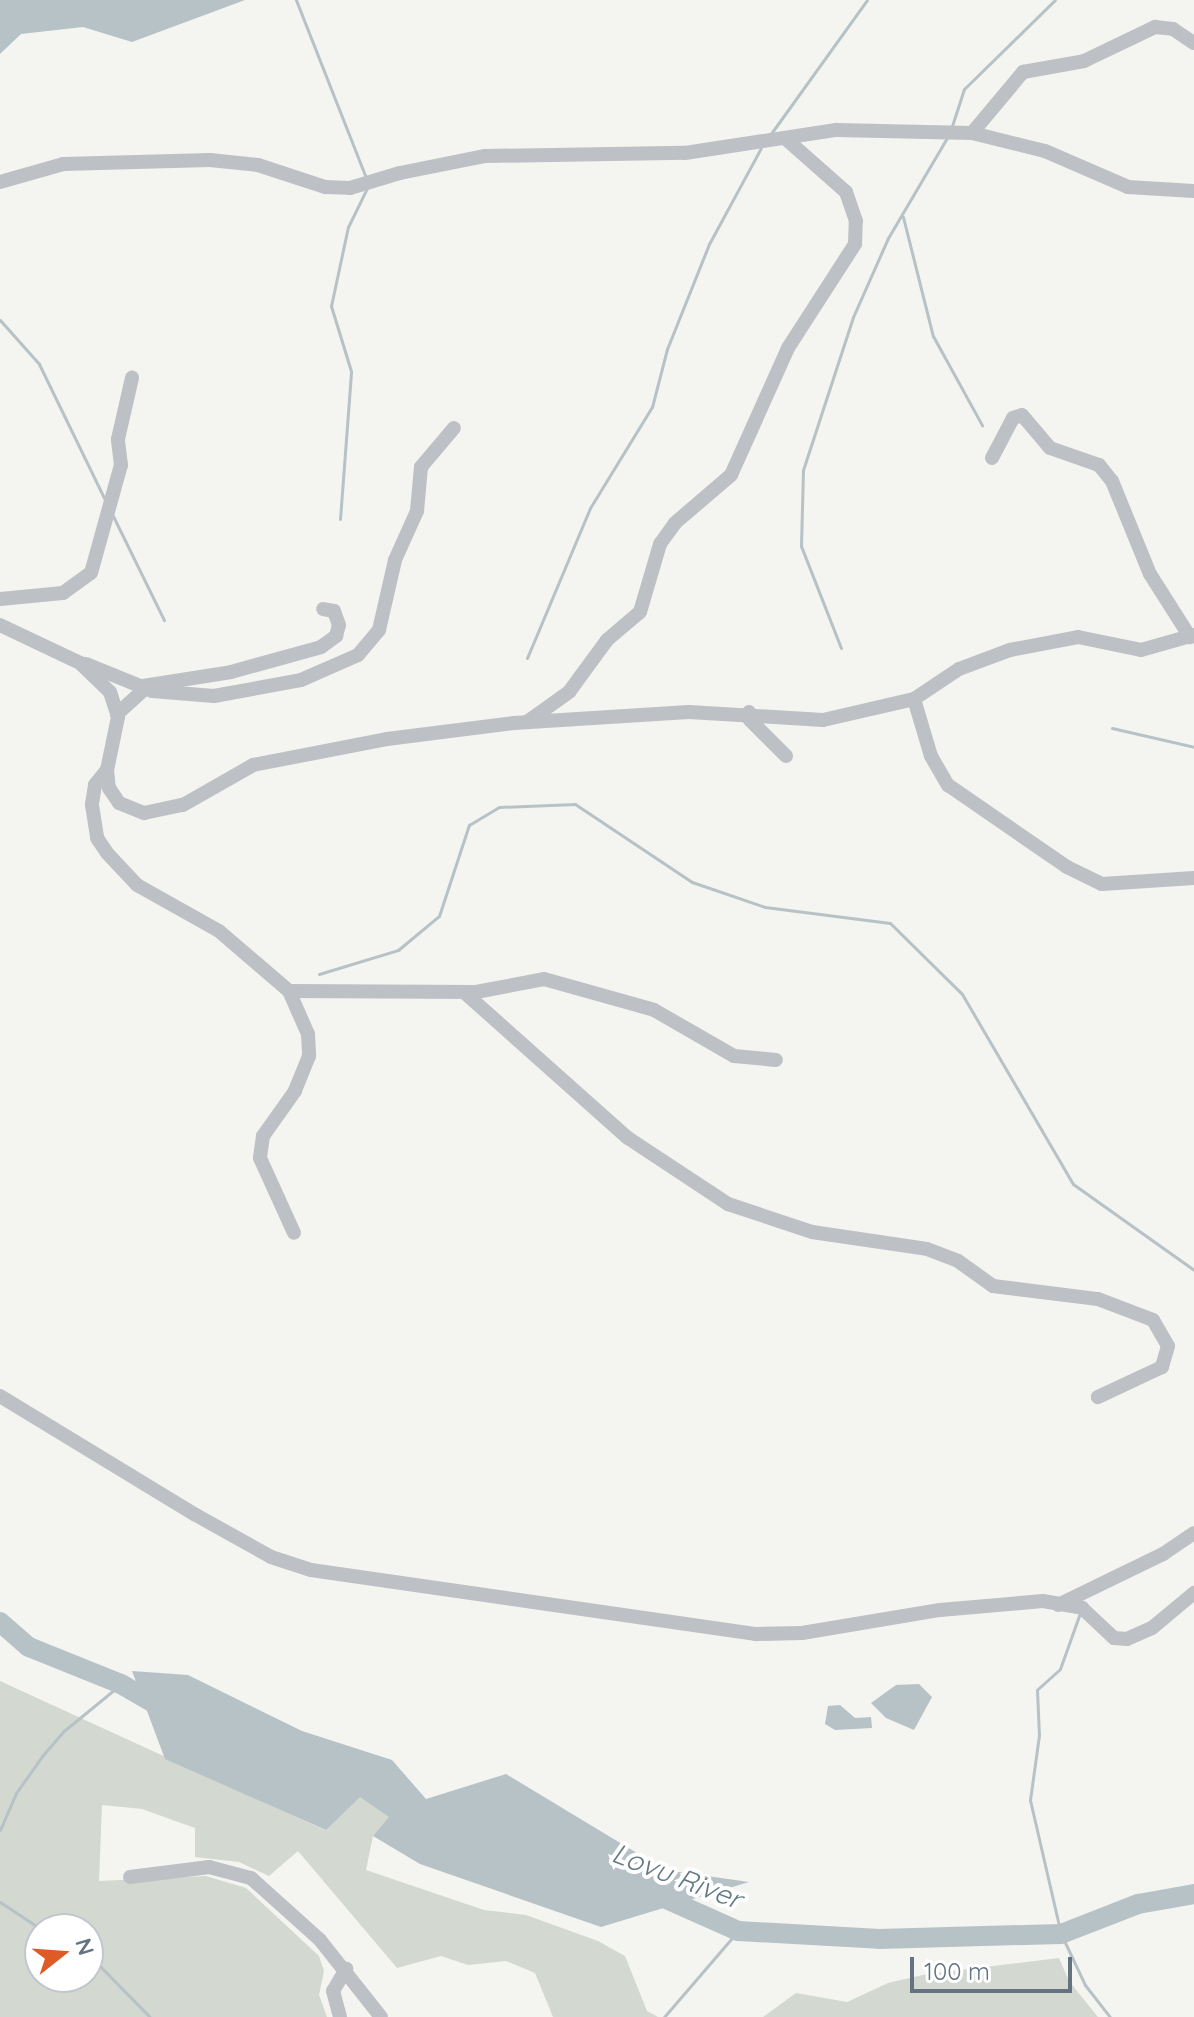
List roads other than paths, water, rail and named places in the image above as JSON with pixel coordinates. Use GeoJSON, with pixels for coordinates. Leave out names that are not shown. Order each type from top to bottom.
{"type":"FeatureCollection","features":[{"type":"Feature","properties":{"kind":"street"},"geometry":{"type":"LineString","coordinates":[[972,133],[1023,72],[1084,61],[1155,27],[1173,29],[1194,43]]}},
{"type":"Feature","properties":{"kind":"street"},"geometry":{"type":"LineString","coordinates":[[0,182],[63,164],[210,160],[285,171],[340,189],[485,156],[600,158],[786,139],[836,130],[972,133],[1045,151],[1128,187],[1194,191]]}},
{"type":"Feature","properties":{"kind":"street"},"geometry":{"type":"LineString","coordinates":[[526,723],[569,692],[607,640],[640,612],[660,544],[687,511],[731,475],[788,348],[855,244],[856,221],[846,192],[786,139]]}},
{"type":"Feature","properties":{"kind":"street"},"geometry":{"type":"LineString","coordinates":[[0,599],[63,593],[91,573],[121,465],[118,439],[132,378]]}},
{"type":"Feature","properties":{"kind":"street"},"geometry":{"type":"LineString","coordinates":[[80,663],[110,692],[117,714],[107,770],[109,788],[119,803],[136,812],[155,813],[183,805],[262,763],[387,739],[526,723],[749,712],[823,720],[914,699],[959,669],[1010,650],[1078,637],[1122,650],[1141,650],[1192,636],[1150,574],[1112,481],[1099,465],[1050,448],[1022,415],[1013,418],[992,458]]}},
{"type":"Feature","properties":{"kind":"street"},"geometry":{"type":"LineString","coordinates":[[0,625],[80,663],[143,688],[214,696],[262,689],[321,673],[368,648],[379,630],[395,560],[413,524],[421,467],[454,428]]}},
{"type":"Feature","properties":{"kind":"street"},"geometry":{"type":"LineString","coordinates":[[117,714],[143,688],[231,672],[321,647],[339,630],[336,614],[323,609]]}},
{"type":"Feature","properties":{"kind":"street"},"geometry":{"type":"LineString","coordinates":[[914,699],[931,756],[948,785],[1067,867],[1102,884],[1194,878]]}},
{"type":"Feature","properties":{"kind":"street"},"geometry":{"type":"LineString","coordinates":[[749,712],[750,720],[786,756]]}},
{"type":"Feature","properties":{"kind":"street"},"geometry":{"type":"LineString","coordinates":[[107,770],[95,785],[92,805],[97,838],[107,853],[137,885],[219,931],[289,991],[308,1034],[309,1056],[295,1091],[263,1136],[260,1158],[294,1233]]}},
{"type":"Feature","properties":{"kind":"street"},"geometry":{"type":"LineString","coordinates":[[289,991],[465,993],[533,979],[559,981],[654,1010],[700,1041],[734,1056],[776,1060]]}},
{"type":"Feature","properties":{"kind":"street"},"geometry":{"type":"LineString","coordinates":[[465,993],[628,1138],[728,1204],[812,1232],[927,1249],[958,1261],[993,1286],[1112,1302],[1153,1320],[1168,1346],[1162,1367],[1098,1397]]}},
{"type":"Feature","properties":{"kind":"street"},"geometry":{"type":"LineString","coordinates":[[0,1396],[271,1557],[311,1570],[756,1634],[802,1633],[940,1610],[1043,1601],[1082,1608],[1114,1638],[1127,1639],[1152,1628],[1194,1593]]}},
{"type":"Feature","properties":{"kind":"street"},"geometry":{"type":"LineString","coordinates":[[1058,1605],[1163,1554],[1194,1533]]}},
{"type":"Feature","properties":{"kind":"street"},"geometry":{"type":"LineString","coordinates":[[130,1877],[209,1867],[235,1871],[281,1901],[346,1969],[381,2017]]}},
{"type":"Feature","properties":{"kind":"street"},"geometry":{"type":"LineString","coordinates":[[340,2017],[333,1991],[346,1969]]}},
{"type":"Feature","properties":{"kind":"water"},"geometry":{"type":"Polygon","coordinates":[[[0,0],[245,0],[132,42],[83,27],[21,34],[0,54],[0,0]]]}},
{"type":"Feature","properties":{"kind":"water"},"geometry":{"type":"Polygon","coordinates":[[[132,1671],[188,1675],[302,1731],[392,1760],[426,1799],[506,1774],[665,1870],[749,1882],[601,1927],[420,1864],[373,1836],[389,1817],[360,1797],[326,1830],[165,1759],[132,1671]]]}},
{"type":"Feature","properties":{"kind":"water"},"geometry":{"type":"Polygon","coordinates":[[[919,1684],[932,1697],[914,1730],[886,1718],[871,1703],[896,1685],[919,1684]]]}},
{"type":"Feature","properties":{"kind":"water"},"geometry":{"type":"Polygon","coordinates":[[[840,1705],[855,1718],[871,1717],[872,1728],[835,1730],[825,1724],[828,1706],[840,1705]]]}},
{"type":"Feature","properties":{"kind":"waterway"},"geometry":{"type":"LineString","coordinates":[[296,0],[366,178]]}},
{"type":"Feature","properties":{"kind":"waterway"},"geometry":{"type":"LineString","coordinates":[[770,135],[867,0]]}},
{"type":"Feature","properties":{"kind":"waterway"},"geometry":{"type":"LineString","coordinates":[[951,129],[964,89],[1055,0]]}},
{"type":"Feature","properties":{"kind":"waterway"},"geometry":{"type":"LineString","coordinates":[[841,648],[801,546],[803,470],[853,317],[888,238],[948,136]]}},
{"type":"Feature","properties":{"kind":"waterway"},"geometry":{"type":"LineString","coordinates":[[527,658],[590,508],[652,407],[667,349],[709,244],[761,148]]}},
{"type":"Feature","properties":{"kind":"waterway"},"geometry":{"type":"LineString","coordinates":[[340,519],[351,371],[331,306],[348,227],[367,188]]}},
{"type":"Feature","properties":{"kind":"waterway"},"geometry":{"type":"LineString","coordinates":[[903,217],[933,336],[982,425]]}},
{"type":"Feature","properties":{"kind":"waterway"},"geometry":{"type":"LineString","coordinates":[[0,320],[39,364],[106,502]]}},
{"type":"Feature","properties":{"kind":"waterway"},"geometry":{"type":"LineString","coordinates":[[113,516],[164,620]]}},
{"type":"Feature","properties":{"kind":"waterway"},"geometry":{"type":"LineString","coordinates":[[1112,728],[1194,747]]}},
{"type":"Feature","properties":{"kind":"waterway"},"geometry":{"type":"LineString","coordinates":[[319,974],[398,950],[439,916],[469,825],[499,807],[575,804],[692,882],[765,907],[890,923],[962,994],[1073,1184],[1194,1270]]}},
{"type":"Feature","properties":{"kind":"waterway"},"geometry":{"type":"LineString","coordinates":[[1080,1613],[1060,1669],[1037,1690],[1039,1735],[1030,1800],[1061,1934],[1085,1985],[1110,2017]]}},
{"type":"Feature","properties":{"kind":"waterway","name":"Lovu River"},"geometry":{"type":"LineString","coordinates":[[0,1622],[29,1647],[121,1684],[164,1709]]}},
{"type":"Feature","properties":{"kind":"waterway"},"geometry":{"type":"LineString","coordinates":[[0,1830],[16,1793],[43,1755],[65,1730],[121,1684]]}},
{"type":"Feature","properties":{"kind":"waterway","name":"Lovu River"},"geometry":{"type":"LineString","coordinates":[[653,1893],[738,1931],[879,1939],[1061,1934],[1138,1904],[1194,1894]]}},
{"type":"Feature","properties":{"kind":"waterway"},"geometry":{"type":"LineString","coordinates":[[0,1902],[24,1918]]}},
{"type":"Feature","properties":{"kind":"waterway"},"geometry":{"type":"LineString","coordinates":[[664,2017],[738,1931]]}},
{"type":"Feature","properties":{"kind":"waterway"},"geometry":{"type":"LineString","coordinates":[[104,1970],[150,2017]]}}]}
